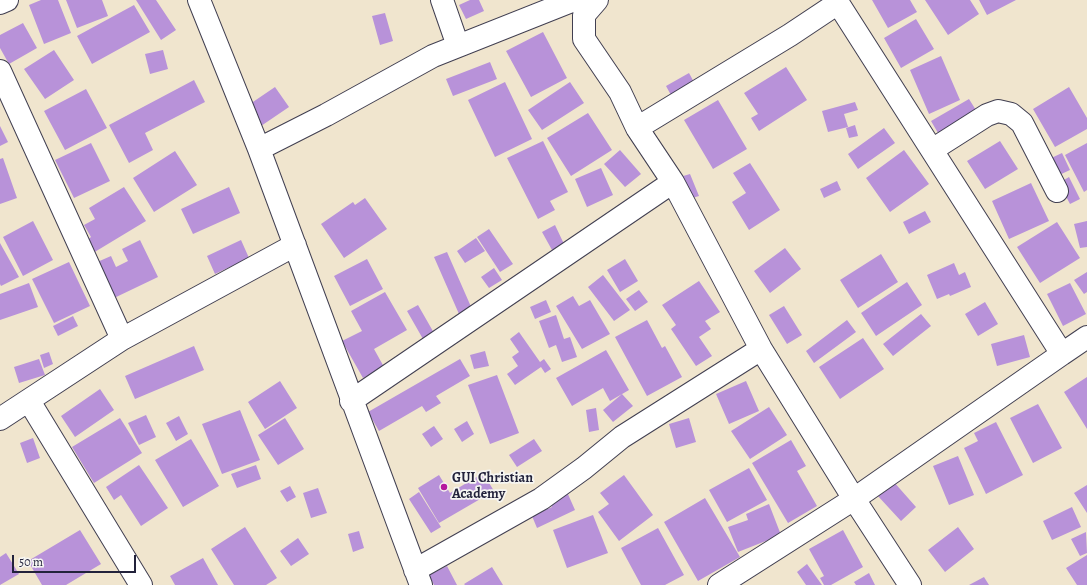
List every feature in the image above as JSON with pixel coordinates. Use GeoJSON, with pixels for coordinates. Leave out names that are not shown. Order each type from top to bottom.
{"type":"FeatureCollection","features":[{"type":"Feature","properties":{"kind":"street"},"geometry":{"type":"LineString","coordinates":[[0,3],[7,0]]}},
{"type":"Feature","properties":{"kind":"street"},"geometry":{"type":"LineString","coordinates":[[199,0],[259,149],[418,577],[541,499],[584,468],[622,437],[761,349]]}},
{"type":"Feature","properties":{"kind":"street"},"geometry":{"type":"LineString","coordinates":[[442,0],[458,46]]}},
{"type":"Feature","properties":{"kind":"street"},"geometry":{"type":"LineString","coordinates":[[259,149],[326,116],[433,56],[574,0]]}},
{"type":"Feature","properties":{"kind":"street"},"geometry":{"type":"LineString","coordinates":[[597,0],[584,15],[584,39],[620,92],[637,128],[673,182],[761,349],[854,499],[910,585]]}},
{"type":"Feature","properties":{"kind":"street"},"geometry":{"type":"LineString","coordinates":[[637,128],[790,34],[840,1],[932,150],[1062,354]]}},
{"type":"Feature","properties":{"kind":"street"},"geometry":{"type":"LineString","coordinates":[[0,71],[122,339]]}},
{"type":"Feature","properties":{"kind":"street"},"geometry":{"type":"LineString","coordinates":[[932,150],[987,115],[998,111],[1011,114],[1022,123],[1056,191]]}},
{"type":"Feature","properties":{"kind":"street"},"geometry":{"type":"LineString","coordinates":[[351,400],[673,182]]}},
{"type":"Feature","properties":{"kind":"street"},"geometry":{"type":"LineString","coordinates":[[0,419],[122,339],[295,245]]}},
{"type":"Feature","properties":{"kind":"street"},"geometry":{"type":"LineString","coordinates":[[719,585],[854,499],[1087,337]]}},
{"type":"Feature","properties":{"kind":"street"},"geometry":{"type":"LineString","coordinates":[[29,401],[141,585]]}},
{"type":"Feature","properties":{"kind":"building"},"geometry":{"type":"Polygon","coordinates":[[[41,0],[58,0],[71,33],[44,44],[29,5],[41,0]]]}},
{"type":"Feature","properties":{"kind":"building"},"geometry":{"type":"Polygon","coordinates":[[[66,0],[102,0],[108,16],[77,28],[66,0]]]}},
{"type":"Feature","properties":{"kind":"building"},"geometry":{"type":"Polygon","coordinates":[[[136,0],[156,0],[176,30],[161,40],[136,0]]]}},
{"type":"Feature","properties":{"kind":"building"},"geometry":{"type":"Polygon","coordinates":[[[470,0],[479,0],[484,11],[466,19],[459,5],[470,0]]]}},
{"type":"Feature","properties":{"kind":"building"},"geometry":{"type":"Polygon","coordinates":[[[872,0],[910,0],[917,12],[888,28],[872,0]]]}},
{"type":"Feature","properties":{"kind":"building"},"geometry":{"type":"Polygon","coordinates":[[[925,0],[970,0],[979,14],[948,35],[925,0]]]}},
{"type":"Feature","properties":{"kind":"building"},"geometry":{"type":"Polygon","coordinates":[[[979,0],[1016,0],[987,15],[979,0]]]}},
{"type":"Feature","properties":{"kind":"building"},"geometry":{"type":"Polygon","coordinates":[[[134,5],[150,32],[92,64],[77,36],[134,5]]]}},
{"type":"Feature","properties":{"kind":"building"},"geometry":{"type":"Polygon","coordinates":[[[385,13],[393,41],[380,45],[372,16],[385,13]]]}},
{"type":"Feature","properties":{"kind":"building"},"geometry":{"type":"Polygon","coordinates":[[[916,19],[934,49],[901,68],[884,38],[916,19]]]}},
{"type":"Feature","properties":{"kind":"building"},"geometry":{"type":"Polygon","coordinates":[[[23,23],[37,48],[9,64],[0,48],[0,35],[23,23]]]}},
{"type":"Feature","properties":{"kind":"building"},"geometry":{"type":"Polygon","coordinates":[[[543,32],[567,78],[531,97],[506,51],[543,32]]]}},
{"type":"Feature","properties":{"kind":"building"},"geometry":{"type":"Polygon","coordinates":[[[54,50],[74,80],[45,99],[24,69],[54,50]]]}},
{"type":"Feature","properties":{"kind":"building"},"geometry":{"type":"Polygon","coordinates":[[[163,50],[168,69],[150,74],[145,54],[163,50]]]}},
{"type":"Feature","properties":{"kind":"building"},"geometry":{"type":"Polygon","coordinates":[[[941,56],[960,100],[929,114],[910,70],[941,56]]]}},
{"type":"Feature","properties":{"kind":"building"},"geometry":{"type":"Polygon","coordinates":[[[490,62],[497,79],[453,96],[446,79],[490,62]]]}},
{"type":"Feature","properties":{"kind":"building"},"geometry":{"type":"Polygon","coordinates":[[[786,67],[807,100],[759,131],[751,118],[758,114],[744,93],[786,67]]]}},
{"type":"Feature","properties":{"kind":"building"},"geometry":{"type":"Polygon","coordinates":[[[689,73],[695,84],[672,97],[666,86],[689,73]]]}},
{"type":"Feature","properties":{"kind":"building"},"geometry":{"type":"Polygon","coordinates":[[[194,80],[205,102],[145,133],[153,150],[129,163],[109,125],[194,80]]]}},
{"type":"Feature","properties":{"kind":"building"},"geometry":{"type":"Polygon","coordinates":[[[505,82],[532,139],[495,157],[468,100],[505,82]]]}},
{"type":"Feature","properties":{"kind":"building"},"geometry":{"type":"Polygon","coordinates":[[[570,82],[584,103],[542,130],[528,110],[570,82]]]}},
{"type":"Feature","properties":{"kind":"building"},"geometry":{"type":"Polygon","coordinates":[[[275,87],[289,107],[261,126],[247,106],[275,87]]]}},
{"type":"Feature","properties":{"kind":"building"},"geometry":{"type":"Polygon","coordinates":[[[1069,87],[1087,118],[1087,129],[1055,147],[1033,109],[1069,87]]]}},
{"type":"Feature","properties":{"kind":"building"},"geometry":{"type":"Polygon","coordinates":[[[86,89],[107,128],[65,150],[44,111],[86,89]]]}},
{"type":"Feature","properties":{"kind":"building"},"geometry":{"type":"Polygon","coordinates":[[[969,99],[979,115],[941,138],[931,121],[969,99]]]}},
{"type":"Feature","properties":{"kind":"building"},"geometry":{"type":"Polygon","coordinates":[[[718,100],[747,149],[713,169],[684,120],[718,100]]]}},
{"type":"Feature","properties":{"kind":"building"},"geometry":{"type":"Polygon","coordinates":[[[855,102],[858,110],[844,114],[848,127],[828,132],[822,111],[855,102]]]}},
{"type":"Feature","properties":{"kind":"building"},"geometry":{"type":"Polygon","coordinates":[[[588,113],[612,150],[571,176],[547,138],[588,113]]]}},
{"type":"Feature","properties":{"kind":"building"},"geometry":{"type":"Polygon","coordinates":[[[855,125],[858,136],[849,138],[846,128],[855,125]]]}},
{"type":"Feature","properties":{"kind":"building"},"geometry":{"type":"Polygon","coordinates":[[[0,126],[8,142],[0,146],[0,126]]]}},
{"type":"Feature","properties":{"kind":"building"},"geometry":{"type":"Polygon","coordinates":[[[884,128],[895,143],[858,169],[848,154],[884,128]]]}},
{"type":"Feature","properties":{"kind":"building"},"geometry":{"type":"Polygon","coordinates":[[[543,141],[568,192],[550,201],[555,210],[538,219],[507,158],[543,141]]]}},
{"type":"Feature","properties":{"kind":"building"},"geometry":{"type":"Polygon","coordinates":[[[1000,141],[1018,169],[985,189],[967,161],[1000,141]]]}},
{"type":"Feature","properties":{"kind":"building"},"geometry":{"type":"Polygon","coordinates":[[[91,143],[110,181],[74,198],[55,160],[91,143]]]}},
{"type":"Feature","properties":{"kind":"building"},"geometry":{"type":"Polygon","coordinates":[[[1087,143],[1087,190],[1084,192],[1065,155],[1087,143]]]}},
{"type":"Feature","properties":{"kind":"building"},"geometry":{"type":"Polygon","coordinates":[[[620,150],[641,174],[625,187],[604,164],[620,150]]]}},
{"type":"Feature","properties":{"kind":"building"},"geometry":{"type":"Polygon","coordinates":[[[904,150],[929,184],[890,212],[866,178],[904,150]]]}},
{"type":"Feature","properties":{"kind":"building"},"geometry":{"type":"Polygon","coordinates":[[[175,151],[197,185],[154,212],[133,178],[175,151]]]}},
{"type":"Feature","properties":{"kind":"building"},"geometry":{"type":"Polygon","coordinates":[[[1062,153],[1070,170],[1055,177],[1047,160],[1062,153]]]}},
{"type":"Feature","properties":{"kind":"building"},"geometry":{"type":"Polygon","coordinates":[[[3,158],[17,198],[0,204],[0,159],[3,158]]]}},
{"type":"Feature","properties":{"kind":"building"},"geometry":{"type":"Polygon","coordinates":[[[750,163],[780,210],[749,230],[732,202],[746,193],[733,173],[750,163]]]}},
{"type":"Feature","properties":{"kind":"building"},"geometry":{"type":"Polygon","coordinates":[[[601,168],[613,195],[587,207],[575,179],[601,168]]]}},
{"type":"Feature","properties":{"kind":"building"},"geometry":{"type":"Polygon","coordinates":[[[690,174],[699,196],[689,199],[680,177],[690,174]]]}},
{"type":"Feature","properties":{"kind":"building"},"geometry":{"type":"Polygon","coordinates":[[[1069,177],[1080,199],[1070,204],[1059,183],[1069,177]]]}},
{"type":"Feature","properties":{"kind":"building"},"geometry":{"type":"Polygon","coordinates":[[[837,181],[841,190],[824,198],[820,189],[837,181]]]}},
{"type":"Feature","properties":{"kind":"building"},"geometry":{"type":"Polygon","coordinates":[[[1031,183],[1049,221],[1009,239],[992,201],[1031,183]]]}},
{"type":"Feature","properties":{"kind":"building"},"geometry":{"type":"Polygon","coordinates":[[[124,187],[146,221],[93,253],[86,241],[91,237],[84,225],[95,219],[89,208],[124,187]]]}},
{"type":"Feature","properties":{"kind":"building"},"geometry":{"type":"Polygon","coordinates":[[[229,187],[240,213],[193,234],[181,209],[229,187]]]}},
{"type":"Feature","properties":{"kind":"building"},"geometry":{"type":"Polygon","coordinates":[[[365,198],[387,229],[344,258],[321,224],[353,202],[355,205],[365,198]]]}},
{"type":"Feature","properties":{"kind":"building"},"geometry":{"type":"Polygon","coordinates":[[[925,211],[931,222],[909,234],[903,222],[925,211]]]}},
{"type":"Feature","properties":{"kind":"building"},"geometry":{"type":"Polygon","coordinates":[[[33,221],[53,260],[23,276],[3,237],[33,221]]]}},
{"type":"Feature","properties":{"kind":"building"},"geometry":{"type":"Polygon","coordinates":[[[1087,221],[1087,247],[1080,248],[1074,224],[1087,221]]]}},
{"type":"Feature","properties":{"kind":"building"},"geometry":{"type":"Polygon","coordinates":[[[1057,222],[1080,258],[1040,283],[1017,247],[1057,222]]]}},
{"type":"Feature","properties":{"kind":"building"},"geometry":{"type":"Polygon","coordinates":[[[555,225],[564,244],[552,250],[542,232],[555,225]]]}},
{"type":"Feature","properties":{"kind":"building"},"geometry":{"type":"Polygon","coordinates":[[[489,229],[513,264],[500,272],[477,237],[489,229]]]}},
{"type":"Feature","properties":{"kind":"building"},"geometry":{"type":"Polygon","coordinates":[[[476,238],[485,251],[465,263],[457,251],[476,238]]]}},
{"type":"Feature","properties":{"kind":"building"},"geometry":{"type":"Polygon","coordinates":[[[140,240],[158,277],[112,299],[95,263],[111,256],[116,267],[128,261],[122,249],[140,240]]]}},
{"type":"Feature","properties":{"kind":"building"},"geometry":{"type":"Polygon","coordinates":[[[241,240],[249,258],[215,274],[207,256],[241,240]]]}},
{"type":"Feature","properties":{"kind":"building"},"geometry":{"type":"Polygon","coordinates":[[[0,243],[19,277],[1,286],[0,284],[0,243]]]}},
{"type":"Feature","properties":{"kind":"building"},"geometry":{"type":"Polygon","coordinates":[[[785,248],[801,269],[770,293],[754,271],[785,248]]]}},
{"type":"Feature","properties":{"kind":"building"},"geometry":{"type":"Polygon","coordinates":[[[447,252],[472,309],[459,314],[434,257],[447,252]]]}},
{"type":"Feature","properties":{"kind":"building"},"geometry":{"type":"Polygon","coordinates":[[[881,254],[898,282],[858,308],[840,280],[881,254]]]}},
{"type":"Feature","properties":{"kind":"building"},"geometry":{"type":"Polygon","coordinates":[[[367,259],[383,289],[350,306],[334,276],[367,259]]]}},
{"type":"Feature","properties":{"kind":"building"},"geometry":{"type":"Polygon","coordinates":[[[625,259],[638,281],[620,292],[607,270],[625,259]]]}},
{"type":"Feature","properties":{"kind":"building"},"geometry":{"type":"Polygon","coordinates":[[[69,262],[90,306],[54,323],[32,279],[69,262]]]}},
{"type":"Feature","properties":{"kind":"building"},"geometry":{"type":"Polygon","coordinates":[[[954,263],[959,275],[965,272],[971,287],[950,296],[949,294],[937,299],[927,275],[954,263]]]}},
{"type":"Feature","properties":{"kind":"building"},"geometry":{"type":"Polygon","coordinates":[[[494,268],[502,280],[489,288],[481,277],[494,268]]]}},
{"type":"Feature","properties":{"kind":"building"},"geometry":{"type":"Polygon","coordinates":[[[1087,272],[1087,292],[1084,294],[1074,280],[1087,272]]]}},
{"type":"Feature","properties":{"kind":"building"},"geometry":{"type":"Polygon","coordinates":[[[603,275],[630,310],[614,321],[588,287],[603,275]]]}},
{"type":"Feature","properties":{"kind":"building"},"geometry":{"type":"Polygon","coordinates":[[[699,281],[720,312],[705,321],[711,329],[699,337],[712,356],[696,366],[671,329],[676,325],[662,305],[699,281]]]}},
{"type":"Feature","properties":{"kind":"building"},"geometry":{"type":"Polygon","coordinates":[[[907,282],[922,305],[876,336],[861,313],[907,282]]]}},
{"type":"Feature","properties":{"kind":"building"},"geometry":{"type":"Polygon","coordinates":[[[29,283],[38,307],[0,320],[0,294],[29,283]]]}},
{"type":"Feature","properties":{"kind":"building"},"geometry":{"type":"Polygon","coordinates":[[[1070,283],[1086,314],[1063,326],[1047,294],[1070,283]]]}},
{"type":"Feature","properties":{"kind":"building"},"geometry":{"type":"Polygon","coordinates":[[[639,290],[648,302],[635,311],[626,299],[639,290]]]}},
{"type":"Feature","properties":{"kind":"building"},"geometry":{"type":"Polygon","coordinates":[[[385,292],[407,330],[374,349],[384,367],[363,378],[342,341],[362,331],[351,311],[385,292]]]}},
{"type":"Feature","properties":{"kind":"building"},"geometry":{"type":"Polygon","coordinates":[[[573,296],[579,306],[590,300],[610,334],[582,349],[556,306],[573,296]]]}},
{"type":"Feature","properties":{"kind":"building"},"geometry":{"type":"Polygon","coordinates":[[[546,300],[551,312],[535,319],[530,307],[546,300]]]}},
{"type":"Feature","properties":{"kind":"building"},"geometry":{"type":"Polygon","coordinates":[[[985,302],[998,324],[978,336],[965,314],[985,302]]]}},
{"type":"Feature","properties":{"kind":"building"},"geometry":{"type":"Polygon","coordinates":[[[418,305],[434,333],[423,339],[407,311],[418,305]]]}},
{"type":"Feature","properties":{"kind":"building"},"geometry":{"type":"Polygon","coordinates":[[[784,306],[802,335],[787,344],[769,315],[784,306]]]}},
{"type":"Feature","properties":{"kind":"building"},"geometry":{"type":"Polygon","coordinates":[[[921,314],[931,326],[893,356],[883,344],[921,314]]]}},
{"type":"Feature","properties":{"kind":"building"},"geometry":{"type":"Polygon","coordinates":[[[556,315],[564,339],[570,337],[577,357],[562,362],[556,345],[549,348],[539,321],[556,315]]]}},
{"type":"Feature","properties":{"kind":"building"},"geometry":{"type":"Polygon","coordinates":[[[73,316],[78,326],[58,336],[53,326],[73,316]]]}},
{"type":"Feature","properties":{"kind":"building"},"geometry":{"type":"Polygon","coordinates":[[[647,320],[662,348],[665,346],[682,377],[647,396],[615,337],[647,320]]]}},
{"type":"Feature","properties":{"kind":"building"},"geometry":{"type":"Polygon","coordinates":[[[847,320],[856,332],[814,363],[806,351],[847,320]]]}},
{"type":"Feature","properties":{"kind":"building"},"geometry":{"type":"Polygon","coordinates":[[[519,332],[540,362],[544,359],[551,369],[545,373],[541,367],[515,385],[507,374],[518,366],[512,357],[519,352],[510,339],[519,332]]]}},
{"type":"Feature","properties":{"kind":"building"},"geometry":{"type":"Polygon","coordinates":[[[1024,335],[1030,357],[997,366],[991,344],[1024,335]]]}},
{"type":"Feature","properties":{"kind":"building"},"geometry":{"type":"Polygon","coordinates":[[[863,338],[884,369],[840,399],[819,367],[863,338]]]}},
{"type":"Feature","properties":{"kind":"building"},"geometry":{"type":"Polygon","coordinates":[[[194,346],[204,370],[135,399],[125,376],[194,346]]]}},
{"type":"Feature","properties":{"kind":"building"},"geometry":{"type":"Polygon","coordinates":[[[606,350],[629,390],[610,401],[603,388],[572,406],[556,378],[606,350]]]}},
{"type":"Feature","properties":{"kind":"building"},"geometry":{"type":"Polygon","coordinates":[[[485,351],[489,366],[474,369],[470,355],[485,351]]]}},
{"type":"Feature","properties":{"kind":"building"},"geometry":{"type":"Polygon","coordinates":[[[49,352],[53,364],[44,368],[40,355],[49,352]]]}},
{"type":"Feature","properties":{"kind":"building"},"geometry":{"type":"Polygon","coordinates":[[[39,359],[45,375],[19,383],[14,367],[39,359]]]}},
{"type":"Feature","properties":{"kind":"building"},"geometry":{"type":"Polygon","coordinates":[[[460,359],[470,376],[436,396],[441,403],[426,412],[422,406],[379,431],[368,412],[460,359]]]}},
{"type":"Feature","properties":{"kind":"building"},"geometry":{"type":"Polygon","coordinates":[[[497,375],[519,433],[490,444],[468,385],[497,375]]]}},
{"type":"Feature","properties":{"kind":"building"},"geometry":{"type":"Polygon","coordinates":[[[1087,377],[1087,429],[1064,392],[1087,377]]]}},
{"type":"Feature","properties":{"kind":"building"},"geometry":{"type":"Polygon","coordinates":[[[280,381],[297,408],[265,429],[248,402],[280,381]]]}},
{"type":"Feature","properties":{"kind":"building"},"geometry":{"type":"Polygon","coordinates":[[[746,381],[759,411],[729,424],[716,394],[746,381]]]}},
{"type":"Feature","properties":{"kind":"building"},"geometry":{"type":"Polygon","coordinates":[[[100,389],[114,410],[75,437],[61,416],[100,389]]]}},
{"type":"Feature","properties":{"kind":"building"},"geometry":{"type":"Polygon","coordinates":[[[622,394],[633,406],[613,422],[603,410],[622,394]]]}},
{"type":"Feature","properties":{"kind":"building"},"geometry":{"type":"Polygon","coordinates":[[[1038,404],[1062,448],[1033,463],[1010,418],[1038,404]]]}},
{"type":"Feature","properties":{"kind":"building"},"geometry":{"type":"Polygon","coordinates":[[[769,407],[787,435],[750,459],[731,431],[769,407]]]}},
{"type":"Feature","properties":{"kind":"building"},"geometry":{"type":"Polygon","coordinates":[[[596,408],[599,430],[589,432],[586,410],[596,408]]]}},
{"type":"Feature","properties":{"kind":"building"},"geometry":{"type":"Polygon","coordinates":[[[240,410],[260,460],[222,474],[202,424],[240,410]]]}},
{"type":"Feature","properties":{"kind":"building"},"geometry":{"type":"Polygon","coordinates":[[[146,415],[156,437],[139,445],[128,423],[146,415]]]}},
{"type":"Feature","properties":{"kind":"building"},"geometry":{"type":"Polygon","coordinates":[[[179,416],[188,434],[176,441],[166,423],[179,416]]]}},
{"type":"Feature","properties":{"kind":"building"},"geometry":{"type":"Polygon","coordinates":[[[120,418],[142,453],[94,483],[72,447],[120,418]]]}},
{"type":"Feature","properties":{"kind":"building"},"geometry":{"type":"Polygon","coordinates":[[[285,418],[304,449],[278,465],[258,435],[285,418]]]}},
{"type":"Feature","properties":{"kind":"building"},"geometry":{"type":"Polygon","coordinates":[[[689,418],[696,442],[676,448],[669,424],[689,418]]]}},
{"type":"Feature","properties":{"kind":"building"},"geometry":{"type":"Polygon","coordinates":[[[467,421],[474,434],[462,442],[454,429],[467,421]]]}},
{"type":"Feature","properties":{"kind":"building"},"geometry":{"type":"Polygon","coordinates":[[[996,422],[1023,475],[986,494],[964,448],[978,441],[974,433],[996,422]]]}},
{"type":"Feature","properties":{"kind":"building"},"geometry":{"type":"Polygon","coordinates":[[[434,426],[443,439],[431,447],[422,434],[434,426]]]}},
{"type":"Feature","properties":{"kind":"building"},"geometry":{"type":"Polygon","coordinates":[[[33,438],[40,458],[27,463],[20,443],[33,438]]]}},
{"type":"Feature","properties":{"kind":"building"},"geometry":{"type":"Polygon","coordinates":[[[191,439],[219,486],[183,507],[155,460],[191,439]]]}},
{"type":"Feature","properties":{"kind":"building"},"geometry":{"type":"Polygon","coordinates":[[[534,439],[542,451],[517,467],[509,455],[534,439]]]}},
{"type":"Feature","properties":{"kind":"building"},"geometry":{"type":"Polygon","coordinates":[[[791,440],[806,466],[797,471],[817,506],[788,523],[752,463],[791,440]]]}},
{"type":"Feature","properties":{"kind":"building"},"geometry":{"type":"Polygon","coordinates":[[[958,456],[974,495],[949,505],[933,466],[958,456]]]}},
{"type":"Feature","properties":{"kind":"building"},"geometry":{"type":"Polygon","coordinates":[[[139,465],[168,508],[141,526],[121,495],[114,500],[106,487],[139,465]]]}},
{"type":"Feature","properties":{"kind":"building"},"geometry":{"type":"Polygon","coordinates":[[[256,465],[261,479],[237,488],[231,474],[256,465]]]}},
{"type":"Feature","properties":{"kind":"building"},"geometry":{"type":"Polygon","coordinates":[[[749,468],[767,500],[727,522],[709,490],[749,468]]]}},
{"type":"Feature","properties":{"kind":"building"},"geometry":{"type":"Polygon","coordinates":[[[483,473],[494,491],[439,523],[418,488],[439,475],[450,493],[483,473]]]}},
{"type":"Feature","properties":{"kind":"building"},"geometry":{"type":"Polygon","coordinates":[[[624,475],[653,515],[619,541],[598,512],[609,504],[600,493],[624,475]]]}},
{"type":"Feature","properties":{"kind":"building"},"geometry":{"type":"Polygon","coordinates":[[[893,481],[916,507],[901,521],[877,495],[893,481]]]}},
{"type":"Feature","properties":{"kind":"building"},"geometry":{"type":"Polygon","coordinates":[[[1087,485],[1087,513],[1074,493],[1087,485]]]}},
{"type":"Feature","properties":{"kind":"building"},"geometry":{"type":"Polygon","coordinates":[[[290,486],[296,497],[287,502],[280,491],[290,486]]]}},
{"type":"Feature","properties":{"kind":"building"},"geometry":{"type":"Polygon","coordinates":[[[318,488],[327,513],[311,518],[303,493],[318,488]]]}},
{"type":"Feature","properties":{"kind":"building"},"geometry":{"type":"Polygon","coordinates":[[[419,492],[441,527],[431,533],[409,499],[419,492]]]}},
{"type":"Feature","properties":{"kind":"building"},"geometry":{"type":"Polygon","coordinates":[[[567,492],[575,510],[537,528],[532,516],[552,507],[548,500],[567,492]]]}},
{"type":"Feature","properties":{"kind":"building"},"geometry":{"type":"Polygon","coordinates":[[[705,498],[740,557],[698,581],[664,522],[705,498]]]}},
{"type":"Feature","properties":{"kind":"building"},"geometry":{"type":"Polygon","coordinates":[[[769,504],[781,535],[738,552],[728,527],[748,520],[746,514],[769,504]]]}},
{"type":"Feature","properties":{"kind":"building"},"geometry":{"type":"Polygon","coordinates":[[[1072,507],[1081,527],[1052,540],[1043,521],[1072,507]]]}},
{"type":"Feature","properties":{"kind":"building"},"geometry":{"type":"Polygon","coordinates":[[[593,515],[608,553],[567,568],[553,530],[593,515]]]}},
{"type":"Feature","properties":{"kind":"building"},"geometry":{"type":"Polygon","coordinates":[[[245,527],[277,578],[266,585],[234,585],[211,549],[245,527]]]}},
{"type":"Feature","properties":{"kind":"building"},"geometry":{"type":"Polygon","coordinates":[[[958,527],[974,549],[945,572],[928,550],[958,527]]]}},
{"type":"Feature","properties":{"kind":"building"},"geometry":{"type":"Polygon","coordinates":[[[658,528],[684,575],[665,585],[641,585],[621,548],[658,528]]]}},
{"type":"Feature","properties":{"kind":"building"},"geometry":{"type":"Polygon","coordinates":[[[80,530],[101,564],[66,585],[42,585],[28,561],[80,530]]]}},
{"type":"Feature","properties":{"kind":"building"},"geometry":{"type":"Polygon","coordinates":[[[843,530],[863,567],[831,585],[824,585],[820,578],[824,576],[809,549],[843,530]]]}},
{"type":"Feature","properties":{"kind":"building"},"geometry":{"type":"Polygon","coordinates":[[[359,531],[364,548],[353,552],[348,534],[359,531]]]}},
{"type":"Feature","properties":{"kind":"building"},"geometry":{"type":"Polygon","coordinates":[[[1086,532],[1087,553],[1080,556],[1071,539],[1086,532]]]}},
{"type":"Feature","properties":{"kind":"building"},"geometry":{"type":"Polygon","coordinates":[[[298,538],[309,554],[291,566],[280,551],[298,538]]]}},
{"type":"Feature","properties":{"kind":"building"},"geometry":{"type":"Polygon","coordinates":[[[6,553],[19,574],[0,585],[0,557],[6,553]]]}},
{"type":"Feature","properties":{"kind":"building"},"geometry":{"type":"Polygon","coordinates":[[[1087,555],[1087,585],[1077,585],[1066,568],[1087,555]]]}},
{"type":"Feature","properties":{"kind":"building"},"geometry":{"type":"Polygon","coordinates":[[[203,558],[218,585],[175,585],[170,576],[203,558]]]}},
{"type":"Feature","properties":{"kind":"building"},"geometry":{"type":"Polygon","coordinates":[[[807,564],[822,585],[806,585],[797,572],[807,564]]]}},
{"type":"Feature","properties":{"kind":"building"},"geometry":{"type":"Polygon","coordinates":[[[447,566],[457,585],[434,585],[429,575],[447,566]]]}},
{"type":"Feature","properties":{"kind":"building"},"geometry":{"type":"Polygon","coordinates":[[[492,567],[503,585],[464,584],[492,567]]]}},
{"type":"Feature","properties":{"kind":"building"},"geometry":{"type":"Polygon","coordinates":[[[869,573],[875,585],[856,585],[854,582],[869,573]]]}},
{"type":"Feature","properties":{"kind":"building"},"geometry":{"type":"Polygon","coordinates":[[[984,577],[989,585],[969,585],[984,577]]]}},
{"type":"Feature","properties":{"kind":"place","name":"GUI Christian Academy"},"geometry":{"type":"Point","coordinates":[444,487]}}]}
